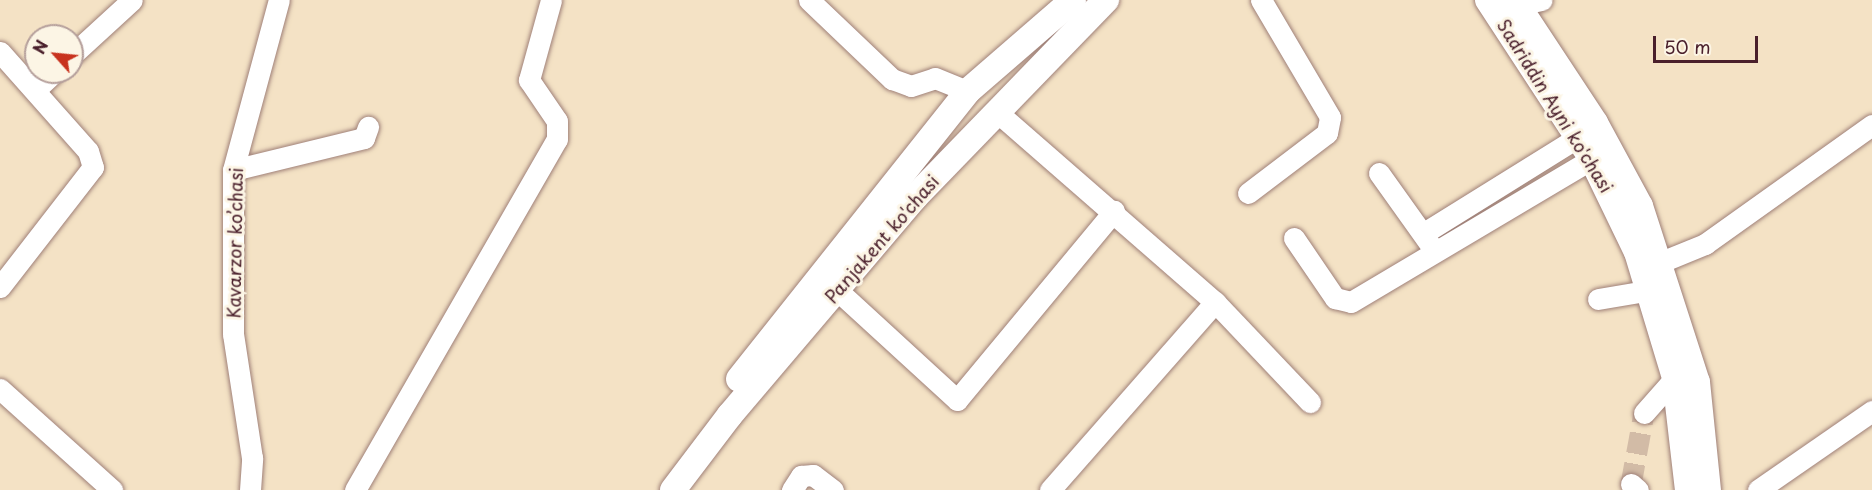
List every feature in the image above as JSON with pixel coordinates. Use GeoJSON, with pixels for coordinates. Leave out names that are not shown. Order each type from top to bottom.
{"type":"FeatureCollection","features":[{"type":"Feature","properties":{"kind":"main road","name":"Panjakent ko'chasi"},"geometry":{"type":"LineString","coordinates":[[654,490],[968,91],[1021,39],[1073,0]]}},
{"type":"Feature","properties":{"kind":"main road","name":"Panjakent ko'chasi"},"geometry":{"type":"LineString","coordinates":[[673,490],[837,290],[997,112],[1106,0]]}},
{"type":"Feature","properties":{"kind":"main road","name":"Sadriddin Ayni ko'chasi"},"geometry":{"type":"LineString","coordinates":[[1488,0],[1592,159],[1651,290],[1675,378],[1688,490]]}},
{"type":"Feature","properties":{"kind":"main road","name":"Sadriddin Ayni ko'chasi"},"geometry":{"type":"LineString","coordinates":[[1524,2],[1620,164],[1661,262],[1697,382],[1708,490]]}},
{"type":"Feature","properties":{"kind":"main road"},"geometry":{"type":"LineString","coordinates":[[1021,39],[1044,62]]}},
{"type":"Feature","properties":{"kind":"street"},"geometry":{"type":"LineString","coordinates":[[84,45],[132,0]]}},
{"type":"Feature","properties":{"kind":"street"},"geometry":{"type":"LineString","coordinates":[[355,490],[557,139],[557,121],[529,80],[550,0]]}},
{"type":"Feature","properties":{"kind":"street"},"geometry":{"type":"LineString","coordinates":[[809,0],[892,79],[911,86],[935,78],[968,91]]}},
{"type":"Feature","properties":{"kind":"street"},"geometry":{"type":"LineString","coordinates":[[1248,193],[1327,133],[1330,117],[1261,0]]}},
{"type":"Feature","properties":{"kind":"street","name":"Kavarzor ko’chasi"},"geometry":{"type":"LineString","coordinates":[[250,490],[252,458],[233,334],[233,170],[274,3]]}},
{"type":"Feature","properties":{"kind":"street"},"geometry":{"type":"LineString","coordinates":[[0,52],[88,151],[93,167],[0,287]]}},
{"type":"Feature","properties":{"kind":"street"},"geometry":{"type":"LineString","coordinates":[[35,90],[41,84]]}},
{"type":"Feature","properties":{"kind":"street"},"geometry":{"type":"LineString","coordinates":[[997,112],[1114,211],[1215,302],[1310,402]]}},
{"type":"Feature","properties":{"kind":"street"},"geometry":{"type":"LineString","coordinates":[[1661,262],[1705,244],[1872,125]]}},
{"type":"Feature","properties":{"kind":"street"},"geometry":{"type":"LineString","coordinates":[[233,170],[364,138],[368,127]]}},
{"type":"Feature","properties":{"kind":"street"},"geometry":{"type":"LineString","coordinates":[[1424,233],[1578,137]]}},
{"type":"Feature","properties":{"kind":"street"},"geometry":{"type":"LineString","coordinates":[[1294,238],[1342,301],[1351,302],[1436,255],[1592,159]]}},
{"type":"Feature","properties":{"kind":"street"},"geometry":{"type":"LineString","coordinates":[[1379,173],[1424,233],[1436,255]]}},
{"type":"Feature","properties":{"kind":"street"},"geometry":{"type":"LineString","coordinates":[[837,290],[957,400],[1114,211]]}},
{"type":"Feature","properties":{"kind":"street"},"geometry":{"type":"LineString","coordinates":[[1598,299],[1651,290]]}},
{"type":"Feature","properties":{"kind":"street"},"geometry":{"type":"LineString","coordinates":[[1050,490],[1215,302]]}},
{"type":"Feature","properties":{"kind":"street"},"geometry":{"type":"LineString","coordinates":[[1644,414],[1675,378]]}},
{"type":"Feature","properties":{"kind":"street"},"geometry":{"type":"LineString","coordinates":[[0,389],[112,490]]}},
{"type":"Feature","properties":{"kind":"street"},"geometry":{"type":"LineString","coordinates":[[1758,490],[1872,411]]}},
{"type":"Feature","properties":{"kind":"street"},"geometry":{"type":"LineString","coordinates":[[792,490],[801,476],[813,475],[833,490]]}},
{"type":"Feature","properties":{"kind":"tunnel"},"geometry":{"type":"LineString","coordinates":[[1631,484],[1644,413]]}}]}
